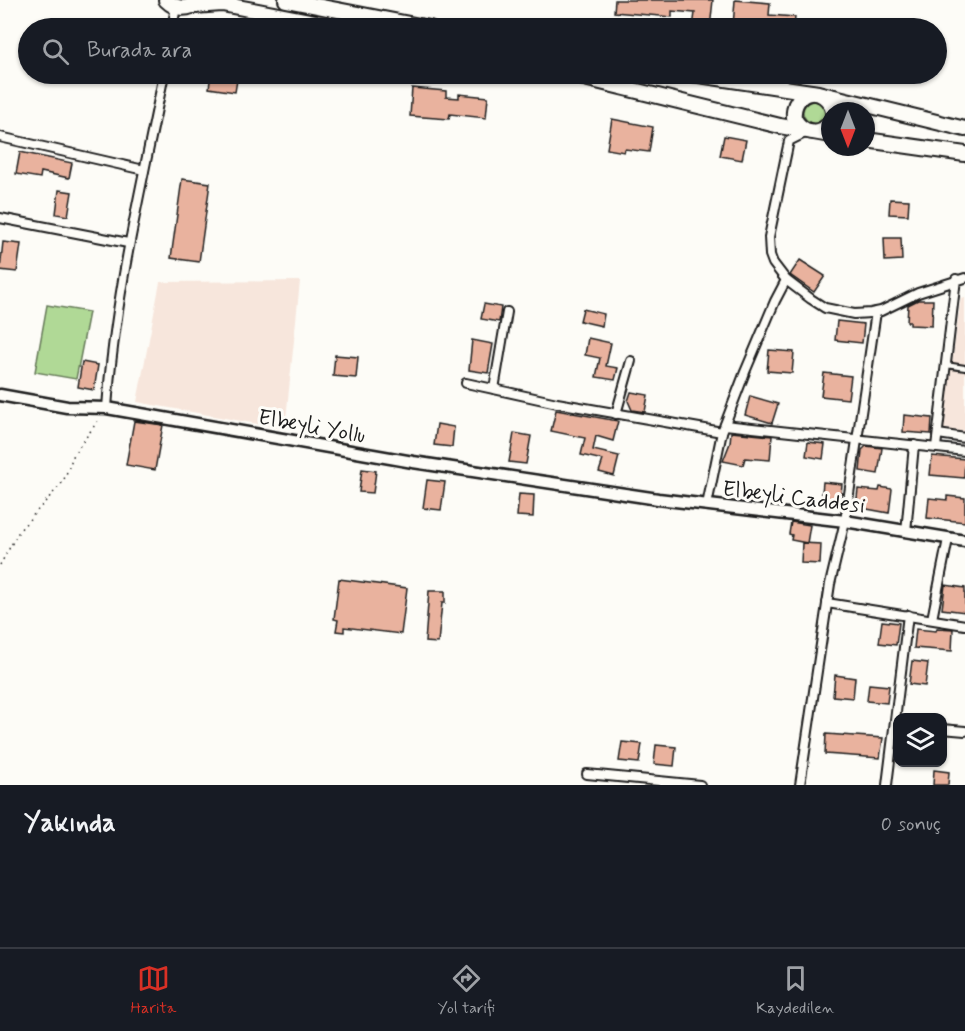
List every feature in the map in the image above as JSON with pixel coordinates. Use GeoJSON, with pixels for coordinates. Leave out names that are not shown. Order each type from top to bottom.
{"type":"FeatureCollection","features":[{"type":"Feature","properties":{"kind":"highway"},"geometry":{"type":"LineString","coordinates":[[286,0],[379,18]]}},
{"type":"Feature","properties":{"kind":"highway"},"geometry":{"type":"LineString","coordinates":[[169,2],[182,9],[197,3],[222,4],[294,18]]}},
{"type":"Feature","properties":{"kind":"highway"},"geometry":{"type":"LineString","coordinates":[[608,84],[821,134]]}},
{"type":"Feature","properties":{"kind":"highway"},"geometry":{"type":"LineString","coordinates":[[758,84],[818,93],[965,129]]}},
{"type":"Feature","properties":{"kind":"highway"},"geometry":{"type":"LineString","coordinates":[[821,131],[808,132],[797,124],[794,111],[799,99],[811,93],[818,93],[829,102]]}},
{"type":"Feature","properties":{"kind":"highway"},"geometry":{"type":"LineString","coordinates":[[875,141],[965,154]]}},
{"type":"Feature","properties":{"kind":"street"},"geometry":{"type":"LineString","coordinates":[[169,2],[171,18]]}},
{"type":"Feature","properties":{"kind":"street"},"geometry":{"type":"LineString","coordinates":[[107,408],[111,351],[128,243],[162,84]]}},
{"type":"Feature","properties":{"kind":"street"},"geometry":{"type":"LineString","coordinates":[[808,132],[789,141],[769,237],[773,263],[786,280],[825,308],[854,314],[876,312],[961,278]]}},
{"type":"Feature","properties":{"kind":"street"},"geometry":{"type":"LineString","coordinates":[[0,137],[144,170]]}},
{"type":"Feature","properties":{"kind":"street"},"geometry":{"type":"LineString","coordinates":[[0,218],[128,243]]}},
{"type":"Feature","properties":{"kind":"street"},"geometry":{"type":"LineString","coordinates":[[936,447],[946,365],[961,278]]}},
{"type":"Feature","properties":{"kind":"street"},"geometry":{"type":"LineString","coordinates":[[707,505],[723,429],[758,341],[786,280]]}},
{"type":"Feature","properties":{"kind":"street"},"geometry":{"type":"LineString","coordinates":[[494,389],[507,312]]}},
{"type":"Feature","properties":{"kind":"street"},"geometry":{"type":"LineString","coordinates":[[800,785],[876,312]]}},
{"type":"Feature","properties":{"kind":"street"},"geometry":{"type":"LineString","coordinates":[[616,414],[631,361]]}},
{"type":"Feature","properties":{"kind":"street"},"geometry":{"type":"LineString","coordinates":[[466,383],[616,414],[723,429],[857,438],[965,451]]}},
{"type":"Feature","properties":{"kind":"street","name":"Elbeyli Yollu"},"geometry":{"type":"LineString","coordinates":[[0,395],[67,407],[107,408],[412,462],[618,492]]}},
{"type":"Feature","properties":{"kind":"street"},"geometry":{"type":"LineString","coordinates":[[938,434],[965,438]]}},
{"type":"Feature","properties":{"kind":"street"},"geometry":{"type":"LineString","coordinates":[[906,532],[914,445]]}},
{"type":"Feature","properties":{"kind":"street","name":"Elbeyli Caddesi"},"geometry":{"type":"LineString","coordinates":[[618,492],[844,521],[965,541]]}},
{"type":"Feature","properties":{"kind":"street"},"geometry":{"type":"LineString","coordinates":[[932,619],[948,540]]}},
{"type":"Feature","properties":{"kind":"street"},"geometry":{"type":"LineString","coordinates":[[828,603],[965,625]]}},
{"type":"Feature","properties":{"kind":"street"},"geometry":{"type":"LineString","coordinates":[[897,713],[908,615]]}},
{"type":"Feature","properties":{"kind":"street"},"geometry":{"type":"LineString","coordinates":[[947,729],[965,731]]}},
{"type":"Feature","properties":{"kind":"street"},"geometry":{"type":"LineString","coordinates":[[887,785],[893,744]]}},
{"type":"Feature","properties":{"kind":"street"},"geometry":{"type":"LineString","coordinates":[[587,774],[700,785]]}},
{"type":"Feature","properties":{"kind":"lane"},"geometry":{"type":"LineString","coordinates":[[946,365],[965,368]]}},
{"type":"Feature","properties":{"kind":"path"},"geometry":{"type":"LineString","coordinates":[[0,565],[19,531],[63,482],[74,454],[107,408]]}},
{"type":"Feature","properties":{"kind":"shaded area"},"geometry":{"type":"Polygon","coordinates":[[[300,281],[285,429],[137,402],[160,282],[300,281]]]}},
{"type":"Feature","properties":{"kind":"shaded area"},"geometry":{"type":"Polygon","coordinates":[[[961,297],[965,298],[965,432],[943,429],[961,297]]]}},
{"type":"Feature","properties":{"kind":"green space"},"geometry":{"type":"Polygon","coordinates":[[[810,101],[821,103],[821,121],[810,123],[803,116],[803,108],[810,101]]]}},
{"type":"Feature","properties":{"kind":"green space"},"geometry":{"type":"Polygon","coordinates":[[[47,305],[89,312],[76,379],[35,372],[47,305]]]}},
{"type":"Feature","properties":{"kind":"building"},"geometry":{"type":"Polygon","coordinates":[[[615,0],[713,0],[711,18],[694,18],[695,13],[672,11],[672,17],[614,12],[615,0]]]}},
{"type":"Feature","properties":{"kind":"building"},"geometry":{"type":"Polygon","coordinates":[[[735,0],[770,3],[769,15],[795,17],[795,18],[734,18],[735,0]]]}},
{"type":"Feature","properties":{"kind":"building"},"geometry":{"type":"Polygon","coordinates":[[[210,84],[236,84],[235,92],[209,88],[210,84]]]}},
{"type":"Feature","properties":{"kind":"building"},"geometry":{"type":"Polygon","coordinates":[[[412,88],[446,91],[446,97],[459,98],[459,94],[488,97],[486,118],[450,114],[449,119],[410,116],[412,88]]]}},
{"type":"Feature","properties":{"kind":"building"},"geometry":{"type":"Polygon","coordinates":[[[612,119],[653,127],[649,152],[607,149],[612,119]]]}},
{"type":"Feature","properties":{"kind":"building"},"geometry":{"type":"Polygon","coordinates":[[[724,136],[746,140],[742,160],[720,156],[724,136]]]}},
{"type":"Feature","properties":{"kind":"building"},"geometry":{"type":"Polygon","coordinates":[[[20,152],[72,163],[69,178],[41,172],[40,178],[16,174],[20,152]]]}},
{"type":"Feature","properties":{"kind":"building"},"geometry":{"type":"Polygon","coordinates":[[[182,179],[210,183],[199,262],[171,258],[182,179]]]}},
{"type":"Feature","properties":{"kind":"building"},"geometry":{"type":"Polygon","coordinates":[[[59,190],[72,192],[68,216],[56,214],[59,190]]]}},
{"type":"Feature","properties":{"kind":"building"},"geometry":{"type":"Polygon","coordinates":[[[890,199],[909,200],[908,215],[889,214],[890,199]]]}},
{"type":"Feature","properties":{"kind":"building"},"geometry":{"type":"Polygon","coordinates":[[[884,238],[901,238],[902,260],[885,261],[884,238]]]}},
{"type":"Feature","properties":{"kind":"building"},"geometry":{"type":"Polygon","coordinates":[[[3,242],[21,244],[17,272],[0,270],[3,242]]]}},
{"type":"Feature","properties":{"kind":"building"},"geometry":{"type":"Polygon","coordinates":[[[800,260],[825,276],[814,292],[790,275],[800,260]]]}},
{"type":"Feature","properties":{"kind":"building"},"geometry":{"type":"Polygon","coordinates":[[[918,300],[933,300],[932,326],[910,325],[910,322],[907,322],[908,305],[918,300]]]}},
{"type":"Feature","properties":{"kind":"building"},"geometry":{"type":"Polygon","coordinates":[[[484,304],[501,307],[499,322],[481,319],[484,304]]]}},
{"type":"Feature","properties":{"kind":"building"},"geometry":{"type":"Polygon","coordinates":[[[583,309],[604,314],[602,326],[580,321],[583,309]]]}},
{"type":"Feature","properties":{"kind":"building"},"geometry":{"type":"Polygon","coordinates":[[[837,321],[864,324],[862,343],[835,340],[837,321]]]}},
{"type":"Feature","properties":{"kind":"building"},"geometry":{"type":"Polygon","coordinates":[[[588,338],[611,343],[606,366],[618,368],[615,380],[596,377],[600,358],[585,355],[588,338]]]}},
{"type":"Feature","properties":{"kind":"building"},"geometry":{"type":"Polygon","coordinates":[[[472,340],[493,344],[488,373],[469,370],[472,340]]]}},
{"type":"Feature","properties":{"kind":"building"},"geometry":{"type":"Polygon","coordinates":[[[769,350],[794,352],[792,373],[767,371],[769,350]]]}},
{"type":"Feature","properties":{"kind":"building"},"geometry":{"type":"Polygon","coordinates":[[[335,355],[358,357],[356,378],[333,376],[335,355]]]}},
{"type":"Feature","properties":{"kind":"building"},"geometry":{"type":"Polygon","coordinates":[[[82,362],[98,365],[94,390],[78,387],[82,362]]]}},
{"type":"Feature","properties":{"kind":"building"},"geometry":{"type":"Polygon","coordinates":[[[824,373],[851,376],[848,399],[821,396],[824,373]]]}},
{"type":"Feature","properties":{"kind":"building"},"geometry":{"type":"Polygon","coordinates":[[[631,392],[648,395],[645,412],[632,410],[628,401],[631,392]]]}},
{"type":"Feature","properties":{"kind":"building"},"geometry":{"type":"Polygon","coordinates":[[[750,396],[778,404],[772,423],[745,415],[750,396]]]}},
{"type":"Feature","properties":{"kind":"building"},"geometry":{"type":"Polygon","coordinates":[[[556,410],[618,421],[613,441],[596,436],[593,450],[619,456],[614,476],[599,472],[603,460],[581,455],[585,438],[551,431],[556,410]]]}},
{"type":"Feature","properties":{"kind":"building"},"geometry":{"type":"Polygon","coordinates":[[[904,415],[932,418],[931,434],[903,432],[904,415]]]}},
{"type":"Feature","properties":{"kind":"building"},"geometry":{"type":"Polygon","coordinates":[[[134,421],[163,425],[155,470],[126,465],[134,421]]]}},
{"type":"Feature","properties":{"kind":"building"},"geometry":{"type":"Polygon","coordinates":[[[437,424],[454,427],[452,447],[434,445],[437,424]]]}},
{"type":"Feature","properties":{"kind":"building"},"geometry":{"type":"Polygon","coordinates":[[[731,432],[772,436],[770,460],[745,458],[743,465],[723,461],[730,443],[731,432]]]}},
{"type":"Feature","properties":{"kind":"building"},"geometry":{"type":"Polygon","coordinates":[[[514,433],[531,436],[526,464],[509,462],[514,433]]]}},
{"type":"Feature","properties":{"kind":"building"},"geometry":{"type":"Polygon","coordinates":[[[808,442],[825,444],[823,459],[806,456],[808,442]]]}},
{"type":"Feature","properties":{"kind":"building"},"geometry":{"type":"Polygon","coordinates":[[[866,446],[882,448],[878,474],[860,471],[862,450],[866,446]]]}},
{"type":"Feature","properties":{"kind":"building"},"geometry":{"type":"Polygon","coordinates":[[[932,456],[965,459],[964,478],[930,475],[932,456]]]}},
{"type":"Feature","properties":{"kind":"building"},"geometry":{"type":"Polygon","coordinates":[[[362,469],[376,471],[373,493],[359,492],[362,469]]]}},
{"type":"Feature","properties":{"kind":"building"},"geometry":{"type":"Polygon","coordinates":[[[427,480],[445,482],[441,510],[423,508],[427,480]]]}},
{"type":"Feature","properties":{"kind":"building"},"geometry":{"type":"Polygon","coordinates":[[[823,482],[842,484],[840,505],[821,503],[823,482]]]}},
{"type":"Feature","properties":{"kind":"building"},"geometry":{"type":"Polygon","coordinates":[[[880,487],[892,489],[889,513],[856,507],[858,489],[879,491],[880,487]]]}},
{"type":"Feature","properties":{"kind":"building"},"geometry":{"type":"Polygon","coordinates":[[[519,494],[534,495],[533,517],[517,516],[519,494]]]}},
{"type":"Feature","properties":{"kind":"building"},"geometry":{"type":"Polygon","coordinates":[[[947,496],[965,498],[965,522],[927,518],[929,498],[947,500],[947,496]]]}},
{"type":"Feature","properties":{"kind":"building"},"geometry":{"type":"Polygon","coordinates":[[[791,522],[810,525],[807,543],[791,540],[792,535],[789,534],[791,522]]]}},
{"type":"Feature","properties":{"kind":"building"},"geometry":{"type":"Polygon","coordinates":[[[802,543],[821,544],[820,564],[801,563],[802,543]]]}},
{"type":"Feature","properties":{"kind":"building"},"geometry":{"type":"Polygon","coordinates":[[[339,579],[407,588],[401,634],[344,627],[344,632],[336,631],[338,620],[334,619],[339,579]]]}},
{"type":"Feature","properties":{"kind":"building"},"geometry":{"type":"Polygon","coordinates":[[[945,585],[965,588],[965,612],[942,609],[945,585]]]}},
{"type":"Feature","properties":{"kind":"building"},"geometry":{"type":"Polygon","coordinates":[[[429,591],[445,591],[438,643],[425,642],[429,591]]]}},
{"type":"Feature","properties":{"kind":"building"},"geometry":{"type":"Polygon","coordinates":[[[882,621],[899,623],[896,645],[879,643],[882,621]]]}},
{"type":"Feature","properties":{"kind":"building"},"geometry":{"type":"Polygon","coordinates":[[[937,628],[953,629],[952,651],[914,648],[916,629],[936,631],[937,628]]]}},
{"type":"Feature","properties":{"kind":"building"},"geometry":{"type":"Polygon","coordinates":[[[912,661],[928,663],[925,686],[909,684],[912,661]]]}},
{"type":"Feature","properties":{"kind":"building"},"geometry":{"type":"Polygon","coordinates":[[[835,675],[855,678],[853,698],[833,696],[835,675]]]}},
{"type":"Feature","properties":{"kind":"building"},"geometry":{"type":"Polygon","coordinates":[[[869,684],[889,686],[887,703],[867,701],[869,684]]]}},
{"type":"Feature","properties":{"kind":"building"},"geometry":{"type":"Polygon","coordinates":[[[826,734],[883,738],[880,758],[825,754],[826,734]]]}},
{"type":"Feature","properties":{"kind":"building"},"geometry":{"type":"Polygon","coordinates":[[[622,742],[642,744],[639,763],[619,761],[622,742]]]}},
{"type":"Feature","properties":{"kind":"building"},"geometry":{"type":"Polygon","coordinates":[[[656,745],[676,747],[674,766],[654,764],[656,745]]]}},
{"type":"Feature","properties":{"kind":"building"},"geometry":{"type":"Polygon","coordinates":[[[934,770],[949,772],[948,785],[933,785],[934,770]]]}}]}
